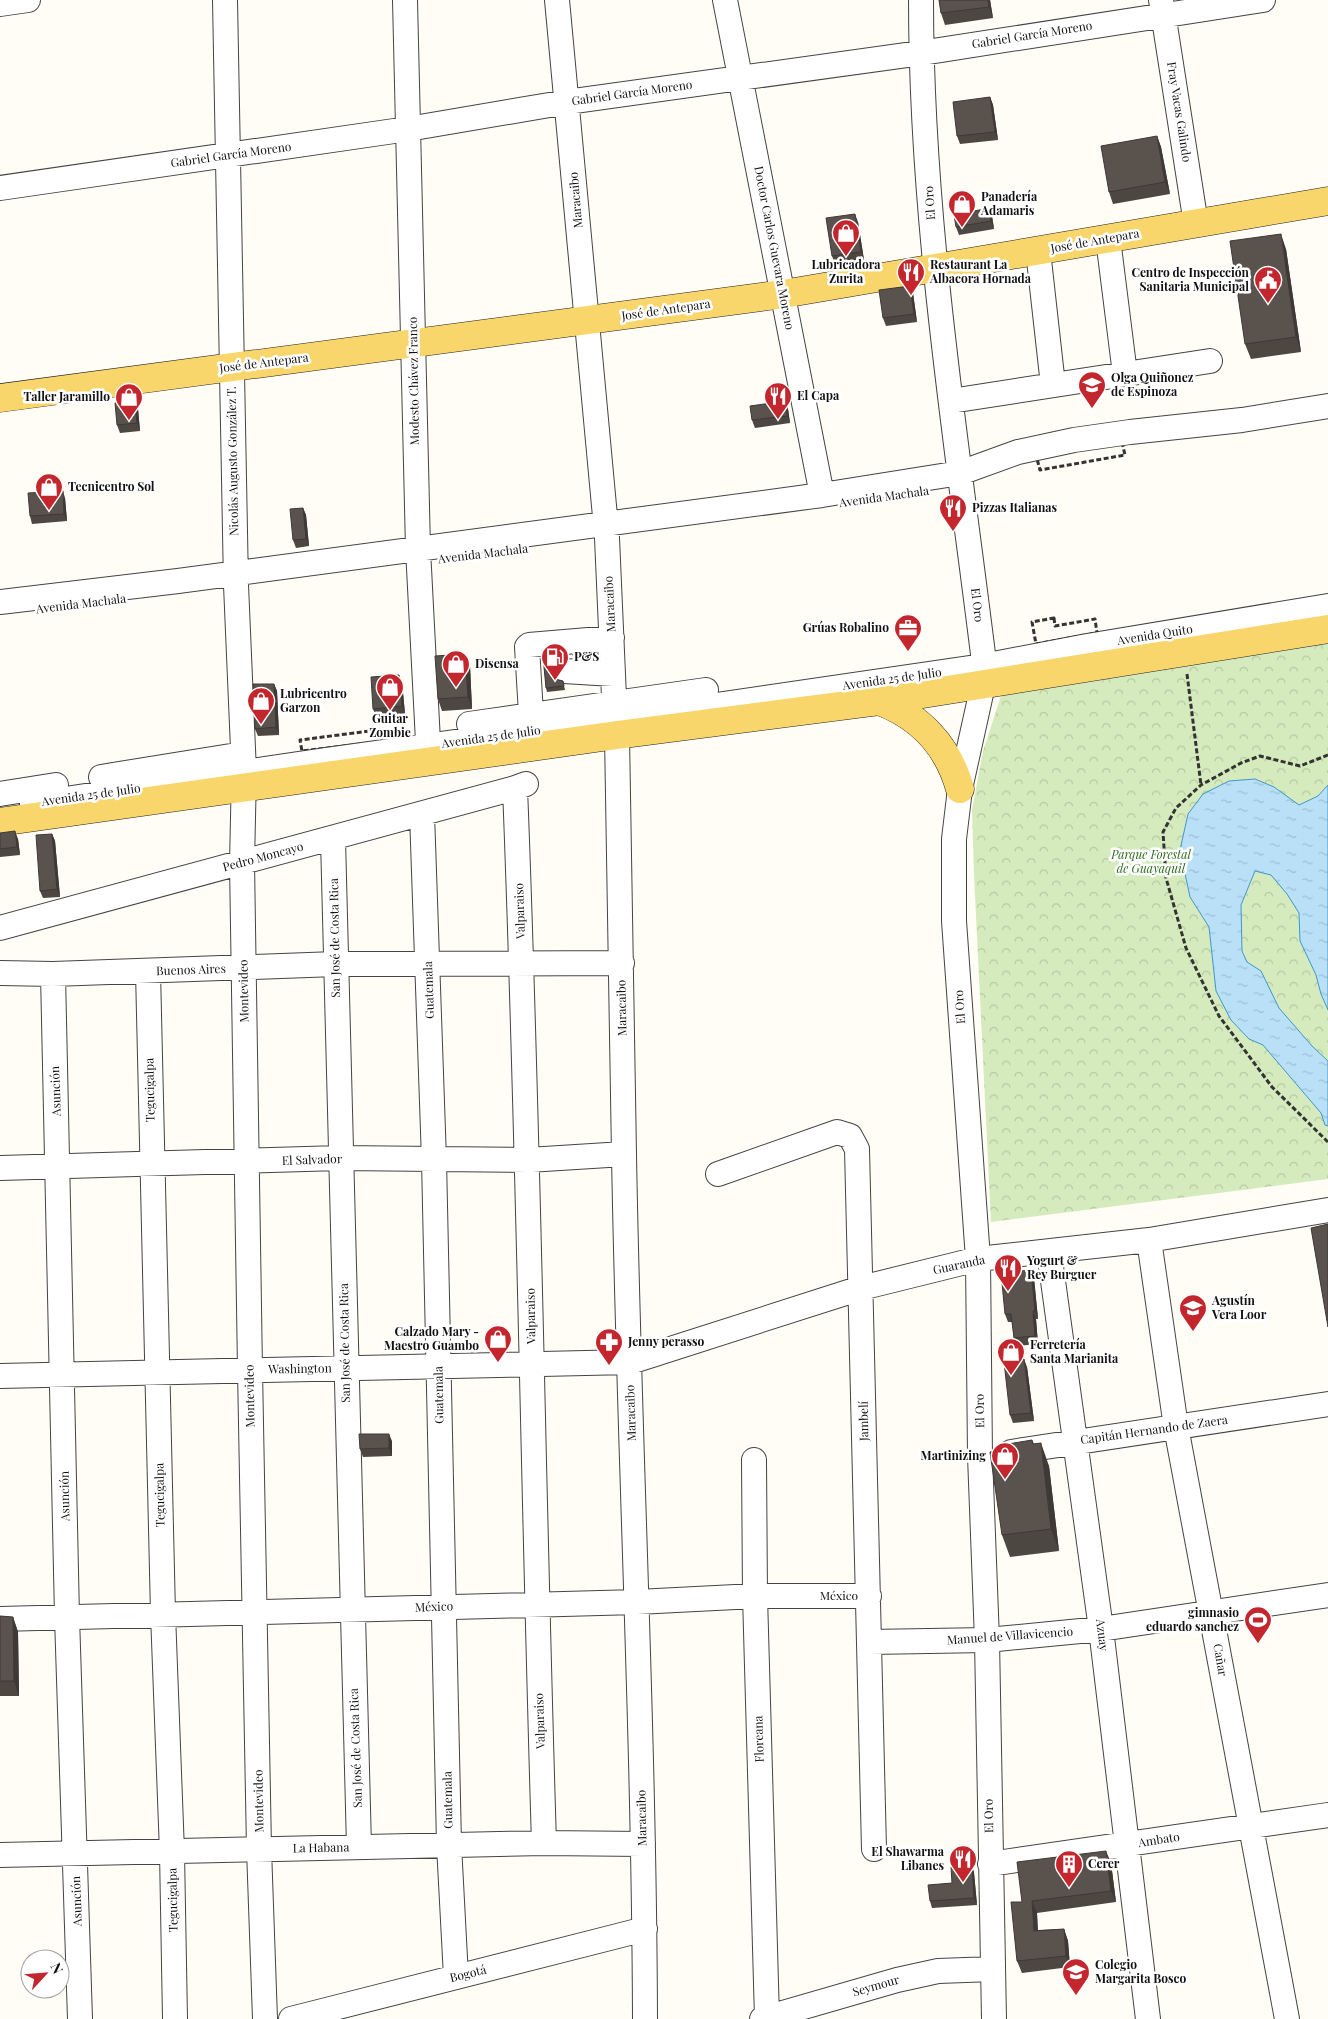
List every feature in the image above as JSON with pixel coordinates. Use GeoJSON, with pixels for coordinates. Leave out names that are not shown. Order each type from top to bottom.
{"type":"FeatureCollection","features":[{"type":"Feature","properties":{"kind":"main road","name":"José de Antepara"},"geometry":{"type":"LineString","coordinates":[[0,398],[783,294],[1328,201]]}},
{"type":"Feature","properties":{"kind":"main road","name":"Avenida Quito"},"geometry":{"type":"LineString","coordinates":[[983,669],[1328,629]]}},
{"type":"Feature","properties":{"kind":"main road","name":"Avenida 25 de Julio"},"geometry":{"type":"LineString","coordinates":[[0,822],[243,771],[615,719],[879,701],[983,669]]}},
{"type":"Feature","properties":{"kind":"main road"},"geometry":{"type":"LineString","coordinates":[[879,701],[907,714],[931,734],[949,760],[960,789]]}},
{"type":"Feature","properties":{"kind":"street"},"geometry":{"type":"LineString","coordinates":[[0,4],[28,0]]}},
{"type":"Feature","properties":{"kind":"street","name":"Nicolás Augusto González T."},"geometry":{"type":"LineString","coordinates":[[225,0],[231,367],[243,771]]}},
{"type":"Feature","properties":{"kind":"street","name":"Modesto Chávez Franco"},"geometry":{"type":"LineString","coordinates":[[405,0],[418,556],[428,746]]}},
{"type":"Feature","properties":{"kind":"street","name":"Maracaibo"},"geometry":{"type":"LineString","coordinates":[[557,0],[607,531],[612,638],[622,963],[624,1154],[643,1844],[645,2019]]}},
{"type":"Feature","properties":{"kind":"street","name":"Doctor Carlos Guevara Moreno"},"geometry":{"type":"LineString","coordinates":[[725,0],[822,495]]}},
{"type":"Feature","properties":{"kind":"street","name":"El Oro"},"geometry":{"type":"LineString","coordinates":[[920,0],[920,53],[934,269],[983,669],[960,789],[954,840],[954,922],[978,1260],[980,1456],[994,2019]]}},
{"type":"Feature","properties":{"kind":"street","name":"Gabriel García Moreno"},"geometry":{"type":"LineString","coordinates":[[0,188],[408,129],[567,102],[920,53],[1163,7],[1264,0]]}},
{"type":"Feature","properties":{"kind":"street","name":"Fray Vacas Galindo"},"geometry":{"type":"LineString","coordinates":[[1163,7],[1196,224]]}},
{"type":"Feature","properties":{"kind":"street"},"geometry":{"type":"LineString","coordinates":[[1108,239],[1125,374]]}},
{"type":"Feature","properties":{"kind":"street"},"geometry":{"type":"LineString","coordinates":[[1038,251],[1053,386]]}},
{"type":"Feature","properties":{"kind":"street"},"geometry":{"type":"LineString","coordinates":[[951,401],[1210,361]]}},
{"type":"Feature","properties":{"kind":"street","name":"Avenida Machala"},"geometry":{"type":"LineString","coordinates":[[607,531],[960,473],[1018,452],[1074,440],[1242,420],[1328,406]]}},
{"type":"Feature","properties":{"kind":"street","name":"Avenida Machala"},"geometry":{"type":"LineString","coordinates":[[0,614],[236,579],[939,489],[960,473]]}},
{"type":"Feature","properties":{"kind":"street","name":"Avenida Machala"},"geometry":{"type":"LineString","coordinates":[[0,602],[236,579]]}},
{"type":"Feature","properties":{"kind":"street","name":"Avenida Quito"},"geometry":{"type":"LineString","coordinates":[[983,669],[1087,646],[1328,606]]}},
{"type":"Feature","properties":{"kind":"street"},"geometry":{"type":"LineString","coordinates":[[573,708],[553,673],[528,647],[529,645],[612,638]]}},
{"type":"Feature","properties":{"kind":"street","name":"Avenida 25 de Julio"},"geometry":{"type":"LineString","coordinates":[[428,746],[531,714],[573,708],[615,719],[983,669]]}},
{"type":"Feature","properties":{"kind":"street"},"geometry":{"type":"LineString","coordinates":[[553,673],[613,674]]}},
{"type":"Feature","properties":{"kind":"street"},"geometry":{"type":"LineString","coordinates":[[531,714],[553,673]]}},
{"type":"Feature","properties":{"kind":"street","name":"Avenida 25 de Julio"},"geometry":{"type":"LineString","coordinates":[[0,794],[243,771]]}},
{"type":"Feature","properties":{"kind":"street","name":"Avenida 25 de Julio"},"geometry":{"type":"LineString","coordinates":[[0,808],[243,771]]}},
{"type":"Feature","properties":{"kind":"street","name":"Montevideo"},"geometry":{"type":"LineString","coordinates":[[243,771],[242,863],[246,1162],[259,1849],[265,2019]]}},
{"type":"Feature","properties":{"kind":"street","name":"Pedro Moncayo"},"geometry":{"type":"LineString","coordinates":[[0,928],[520,786]]}},
{"type":"Feature","properties":{"kind":"street","name":"Valparaiso"},"geometry":{"type":"LineString","coordinates":[[520,786],[536,1604],[544,1844]]}},
{"type":"Feature","properties":{"kind":"street","name":"Guatemala"},"geometry":{"type":"LineString","coordinates":[[422,814],[434,1160],[449,1845],[456,1977]]}},
{"type":"Feature","properties":{"kind":"street","name":"San José de Costa Rica"},"geometry":{"type":"LineString","coordinates":[[333,838],[345,1368],[359,1847]]}},
{"type":"Feature","properties":{"kind":"street","name":"Buenos Aires"},"geometry":{"type":"LineString","coordinates":[[0,973],[53,974],[336,964],[622,963]]}},
{"type":"Feature","properties":{"kind":"street","name":"Tegucigalpa"},"geometry":{"type":"LineString","coordinates":[[148,971],[163,1614],[172,1852],[175,2019]]}},
{"type":"Feature","properties":{"kind":"street","name":"Asunción"},"geometry":{"type":"LineString","coordinates":[[53,974],[67,1617],[80,2019]]}},
{"type":"Feature","properties":{"kind":"street","name":"Jambelí"},"geometry":{"type":"LineString","coordinates":[[718,1174],[837,1132],[850,1136],[857,1149],[874,1848]]}},
{"type":"Feature","properties":{"kind":"street","name":"El Salvador"},"geometry":{"type":"LineString","coordinates":[[0,1168],[58,1168],[340,1158],[528,1160],[624,1154]]}},
{"type":"Feature","properties":{"kind":"street","name":"Guaranda"},"geometry":{"type":"LineString","coordinates":[[630,1362],[861,1288],[978,1260],[1149,1240],[1328,1210]]}},
{"type":"Feature","properties":{"kind":"street","name":"Cañar"},"geometry":{"type":"LineString","coordinates":[[1149,1240],[1176,1427],[1288,2019]]}},
{"type":"Feature","properties":{"kind":"street","name":"Azuay"},"geometry":{"type":"LineString","coordinates":[[1049,1252],[1101,1629],[1148,2019]]}},
{"type":"Feature","properties":{"kind":"street","name":"Washington"},"geometry":{"type":"LineString","coordinates":[[0,1376],[630,1362]]}},
{"type":"Feature","properties":{"kind":"street","name":"Capitán Hernando de Zaera"},"geometry":{"type":"LineString","coordinates":[[980,1456],[1328,1404]]}},
{"type":"Feature","properties":{"kind":"street","name":"Floreana"},"geometry":{"type":"LineString","coordinates":[[754,1460],[755,1596],[765,2018]]}},
{"type":"Feature","properties":{"kind":"street","name":"Manuel de Villavicencio"},"geometry":{"type":"LineString","coordinates":[[870,1642],[986,1640],[1101,1629],[1328,1594]]}},
{"type":"Feature","properties":{"kind":"street","name":"México"},"geometry":{"type":"LineString","coordinates":[[0,1618],[637,1602],[755,1596],[869,1596]]}},
{"type":"Feature","properties":{"kind":"street","name":"Ambato"},"geometry":{"type":"LineString","coordinates":[[990,1864],[1328,1815]]}},
{"type":"Feature","properties":{"kind":"street","name":"La Habana"},"geometry":{"type":"LineString","coordinates":[[0,1855],[75,1855],[449,1845],[643,1844]]}},
{"type":"Feature","properties":{"kind":"street","name":"Bogotá"},"geometry":{"type":"LineString","coordinates":[[303,2017],[645,1928]]}},
{"type":"Feature","properties":{"kind":"street","name":"Seymour"},"geometry":{"type":"LineString","coordinates":[[765,2018],[930,1972],[993,1969]]}},
{"type":"Feature","properties":{"kind":"path"},"geometry":{"type":"LineString","coordinates":[[1187,674],[1201,785]]}},
{"type":"Feature","properties":{"kind":"path"},"geometry":{"type":"LineString","coordinates":[[1328,755],[1300,766],[1260,756],[1241,763],[1201,785],[1176,808],[1163,832],[1166,878],[1186,948],[1218,1016],[1272,1087],[1328,1142]]}},
{"type":"Feature","properties":{"kind":"green space","name":"Parque Forestal de Guayaquil"},"geometry":{"type":"Polygon","coordinates":[[[1328,643],[1328,1179],[991,1222],[972,810],[983,751],[1001,696],[1328,643]]]}},
{"type":"Feature","properties":{"kind":"water"},"geometry":{"type":"Polygon","coordinates":[[[1255,779],[1274,787],[1299,805],[1318,796],[1328,785],[1328,1010],[1316,975],[1300,941],[1299,913],[1287,894],[1271,875],[1255,871],[1241,905],[1242,951],[1247,962],[1261,971],[1279,1008],[1312,1046],[1328,1061],[1328,1126],[1325,1125],[1321,1113],[1263,1045],[1249,1039],[1231,1020],[1216,991],[1209,927],[1190,897],[1180,850],[1188,814],[1203,794],[1229,781],[1255,779]]]}},
{"type":"Feature","properties":{"kind":"building"},"geometry":{"type":"Polygon","coordinates":[[[939,0],[988,0],[989,7],[941,13],[939,0]]]}},
{"type":"Feature","properties":{"kind":"building"},"geometry":{"type":"Polygon","coordinates":[[[990,97],[995,132],[957,136],[953,102],[990,97]]]}},
{"type":"Feature","properties":{"kind":"building"},"geometry":{"type":"Polygon","coordinates":[[[1157,136],[1165,182],[1109,192],[1101,146],[1157,136]]]}},
{"type":"Feature","properties":{"kind":"building"},"geometry":{"type":"Polygon","coordinates":[[[989,208],[991,221],[956,227],[954,215],[989,208]]]}},
{"type":"Feature","properties":{"kind":"building"},"geometry":{"type":"Polygon","coordinates":[[[855,214],[861,252],[832,256],[826,218],[855,214]]]}},
{"type":"Feature","properties":{"kind":"building","name":"Centro de Inspección Sanitaria Municipal"},"geometry":{"type":"Polygon","coordinates":[[[1281,234],[1296,337],[1245,344],[1230,241],[1281,234]]]}},
{"type":"Feature","properties":{"kind":"building"},"geometry":{"type":"Polygon","coordinates":[[[910,286],[914,314],[883,318],[879,290],[910,286]]]}},
{"type":"Feature","properties":{"kind":"building"},"geometry":{"type":"Polygon","coordinates":[[[135,401],[137,423],[117,425],[115,403],[135,401]]]}},
{"type":"Feature","properties":{"kind":"building"},"geometry":{"type":"Polygon","coordinates":[[[786,401],[787,416],[752,420],[750,406],[786,401]]]}},
{"type":"Feature","properties":{"kind":"building","name":"Tecnicentro Sol"},"geometry":{"type":"Polygon","coordinates":[[[63,491],[64,514],[30,516],[28,493],[63,491]]]}},
{"type":"Feature","properties":{"kind":"building"},"geometry":{"type":"Polygon","coordinates":[[[303,508],[306,539],[293,540],[290,509],[303,508]]]}},
{"type":"Feature","properties":{"kind":"building"},"geometry":{"type":"Polygon","coordinates":[[[589,651],[589,655],[572,654],[589,651]]]}},
{"type":"Feature","properties":{"kind":"building","name":"Disensa"},"geometry":{"type":"Polygon","coordinates":[[[465,654],[468,697],[438,699],[435,656],[465,654]]]}},
{"type":"Feature","properties":{"kind":"building"},"geometry":{"type":"Polygon","coordinates":[[[556,655],[551,659],[550,673],[555,679],[563,681],[564,686],[546,688],[543,656],[556,655]]]}},
{"type":"Feature","properties":{"kind":"building"},"geometry":{"type":"Polygon","coordinates":[[[399,675],[402,706],[373,709],[371,677],[399,675]]]}},
{"type":"Feature","properties":{"kind":"building"},"geometry":{"type":"Polygon","coordinates":[[[253,684],[274,684],[276,727],[255,729],[253,684]]]}},
{"type":"Feature","properties":{"kind":"building"},"geometry":{"type":"Polygon","coordinates":[[[15,831],[17,847],[0,849],[0,833],[15,831]]]}},
{"type":"Feature","properties":{"kind":"building"},"geometry":{"type":"Polygon","coordinates":[[[52,834],[57,889],[40,891],[36,835],[52,834]]]}},
{"type":"Feature","properties":{"kind":"building"},"geometry":{"type":"Polygon","coordinates":[[[1328,1224],[1328,1327],[1311,1228],[1328,1224]]]}},
{"type":"Feature","properties":{"kind":"building"},"geometry":{"type":"Polygon","coordinates":[[[1031,1270],[1035,1311],[1033,1311],[1035,1336],[1014,1338],[1011,1314],[1005,1314],[1001,1273],[1031,1270]]]}},
{"type":"Feature","properties":{"kind":"building"},"geometry":{"type":"Polygon","coordinates":[[[1024,1359],[1031,1413],[1010,1415],[1004,1362],[1024,1359]]]}},
{"type":"Feature","properties":{"kind":"building"},"geometry":{"type":"Polygon","coordinates":[[[359,1434],[389,1434],[389,1448],[360,1449],[359,1434]]]}},
{"type":"Feature","properties":{"kind":"building"},"geometry":{"type":"Polygon","coordinates":[[[1032,1440],[1033,1444],[1041,1443],[1051,1529],[1002,1535],[990,1452],[1003,1450],[1002,1445],[1032,1440]]]}},
{"type":"Feature","properties":{"kind":"building"},"geometry":{"type":"Polygon","coordinates":[[[0,1616],[13,1617],[14,1681],[0,1681],[0,1616]]]}},
{"type":"Feature","properties":{"kind":"building"},"geometry":{"type":"Polygon","coordinates":[[[1106,1851],[1111,1891],[1032,1901],[1034,1931],[1064,1929],[1066,1956],[1017,1961],[1011,1902],[1022,1902],[1017,1862],[1106,1851]]]}},
{"type":"Feature","properties":{"kind":"building"},"geometry":{"type":"Polygon","coordinates":[[[972,1865],[974,1898],[930,1901],[928,1885],[952,1883],[951,1867],[972,1865]]]}},
{"type":"Feature","properties":{"kind":"place","name":"Panadería Adamaris"},"geometry":{"type":"Point","coordinates":[962,228]}},
{"type":"Feature","properties":{"kind":"place","name":"Lubricadora Zurita"},"geometry":{"type":"Point","coordinates":[846,257]}},
{"type":"Feature","properties":{"kind":"place","name":"Restaurant La Albacora Hornada"},"geometry":{"type":"Point","coordinates":[911,296]}},
{"type":"Feature","properties":{"kind":"place","name":"Centro de Inspección Sanitaria Municipal"},"geometry":{"type":"Point","coordinates":[1268,304]}},
{"type":"Feature","properties":{"kind":"place","name":"Olga Quiñonez de Espinoza"},"geometry":{"type":"Point","coordinates":[1092,409]}},
{"type":"Feature","properties":{"kind":"place","name":"El Capa"},"geometry":{"type":"Point","coordinates":[778,420]}},
{"type":"Feature","properties":{"kind":"place","name":"Taller Jaramillo"},"geometry":{"type":"Point","coordinates":[129,421]}},
{"type":"Feature","properties":{"kind":"place","name":"Tecnicentro Sol"},"geometry":{"type":"Point","coordinates":[49,511]}},
{"type":"Feature","properties":{"kind":"place","name":"Pizzas Italianas"},"geometry":{"type":"Point","coordinates":[953,532]}},
{"type":"Feature","properties":{"kind":"place","name":"Grúas Robalino"},"geometry":{"type":"Point","coordinates":[908,652]}},
{"type":"Feature","properties":{"kind":"place","name":"P&S"},"geometry":{"type":"Point","coordinates":[555,681]}},
{"type":"Feature","properties":{"kind":"place","name":"Disensa"},"geometry":{"type":"Point","coordinates":[456,688]}},
{"type":"Feature","properties":{"kind":"place","name":"Guitar Zombie"},"geometry":{"type":"Point","coordinates":[390,711]}},
{"type":"Feature","properties":{"kind":"place","name":"Lubricentro Garzon"},"geometry":{"type":"Point","coordinates":[261,725]}},
{"type":"Feature","properties":{"kind":"place","name":"Yogurt & Rey Burguer"},"geometry":{"type":"Point","coordinates":[1008,1292]}},
{"type":"Feature","properties":{"kind":"place","name":"Agustín Vera Loor"},"geometry":{"type":"Point","coordinates":[1193,1332]}},
{"type":"Feature","properties":{"kind":"place","name":"Calzado Mary - Maestro Guambo"},"geometry":{"type":"Point","coordinates":[498,1363]}},
{"type":"Feature","properties":{"kind":"place","name":"Jenny perasso"},"geometry":{"type":"Point","coordinates":[609,1366]}},
{"type":"Feature","properties":{"kind":"place","name":"Ferretería Santa Marianita"},"geometry":{"type":"Point","coordinates":[1011,1376]}},
{"type":"Feature","properties":{"kind":"place","name":"Martinizing"},"geometry":{"type":"Point","coordinates":[1005,1480]}},
{"type":"Feature","properties":{"kind":"place","name":"gimnasio eduardo sanchez"},"geometry":{"type":"Point","coordinates":[1258,1644]}},
{"type":"Feature","properties":{"kind":"place","name":"El Shawarma Libanes"},"geometry":{"type":"Point","coordinates":[963,1883]}},
{"type":"Feature","properties":{"kind":"place","name":"Cerer"},"geometry":{"type":"Point","coordinates":[1069,1888]}},
{"type":"Feature","properties":{"kind":"place","name":"Colegio Margarita Bosco"},"geometry":{"type":"Point","coordinates":[1076,1996]}}]}
